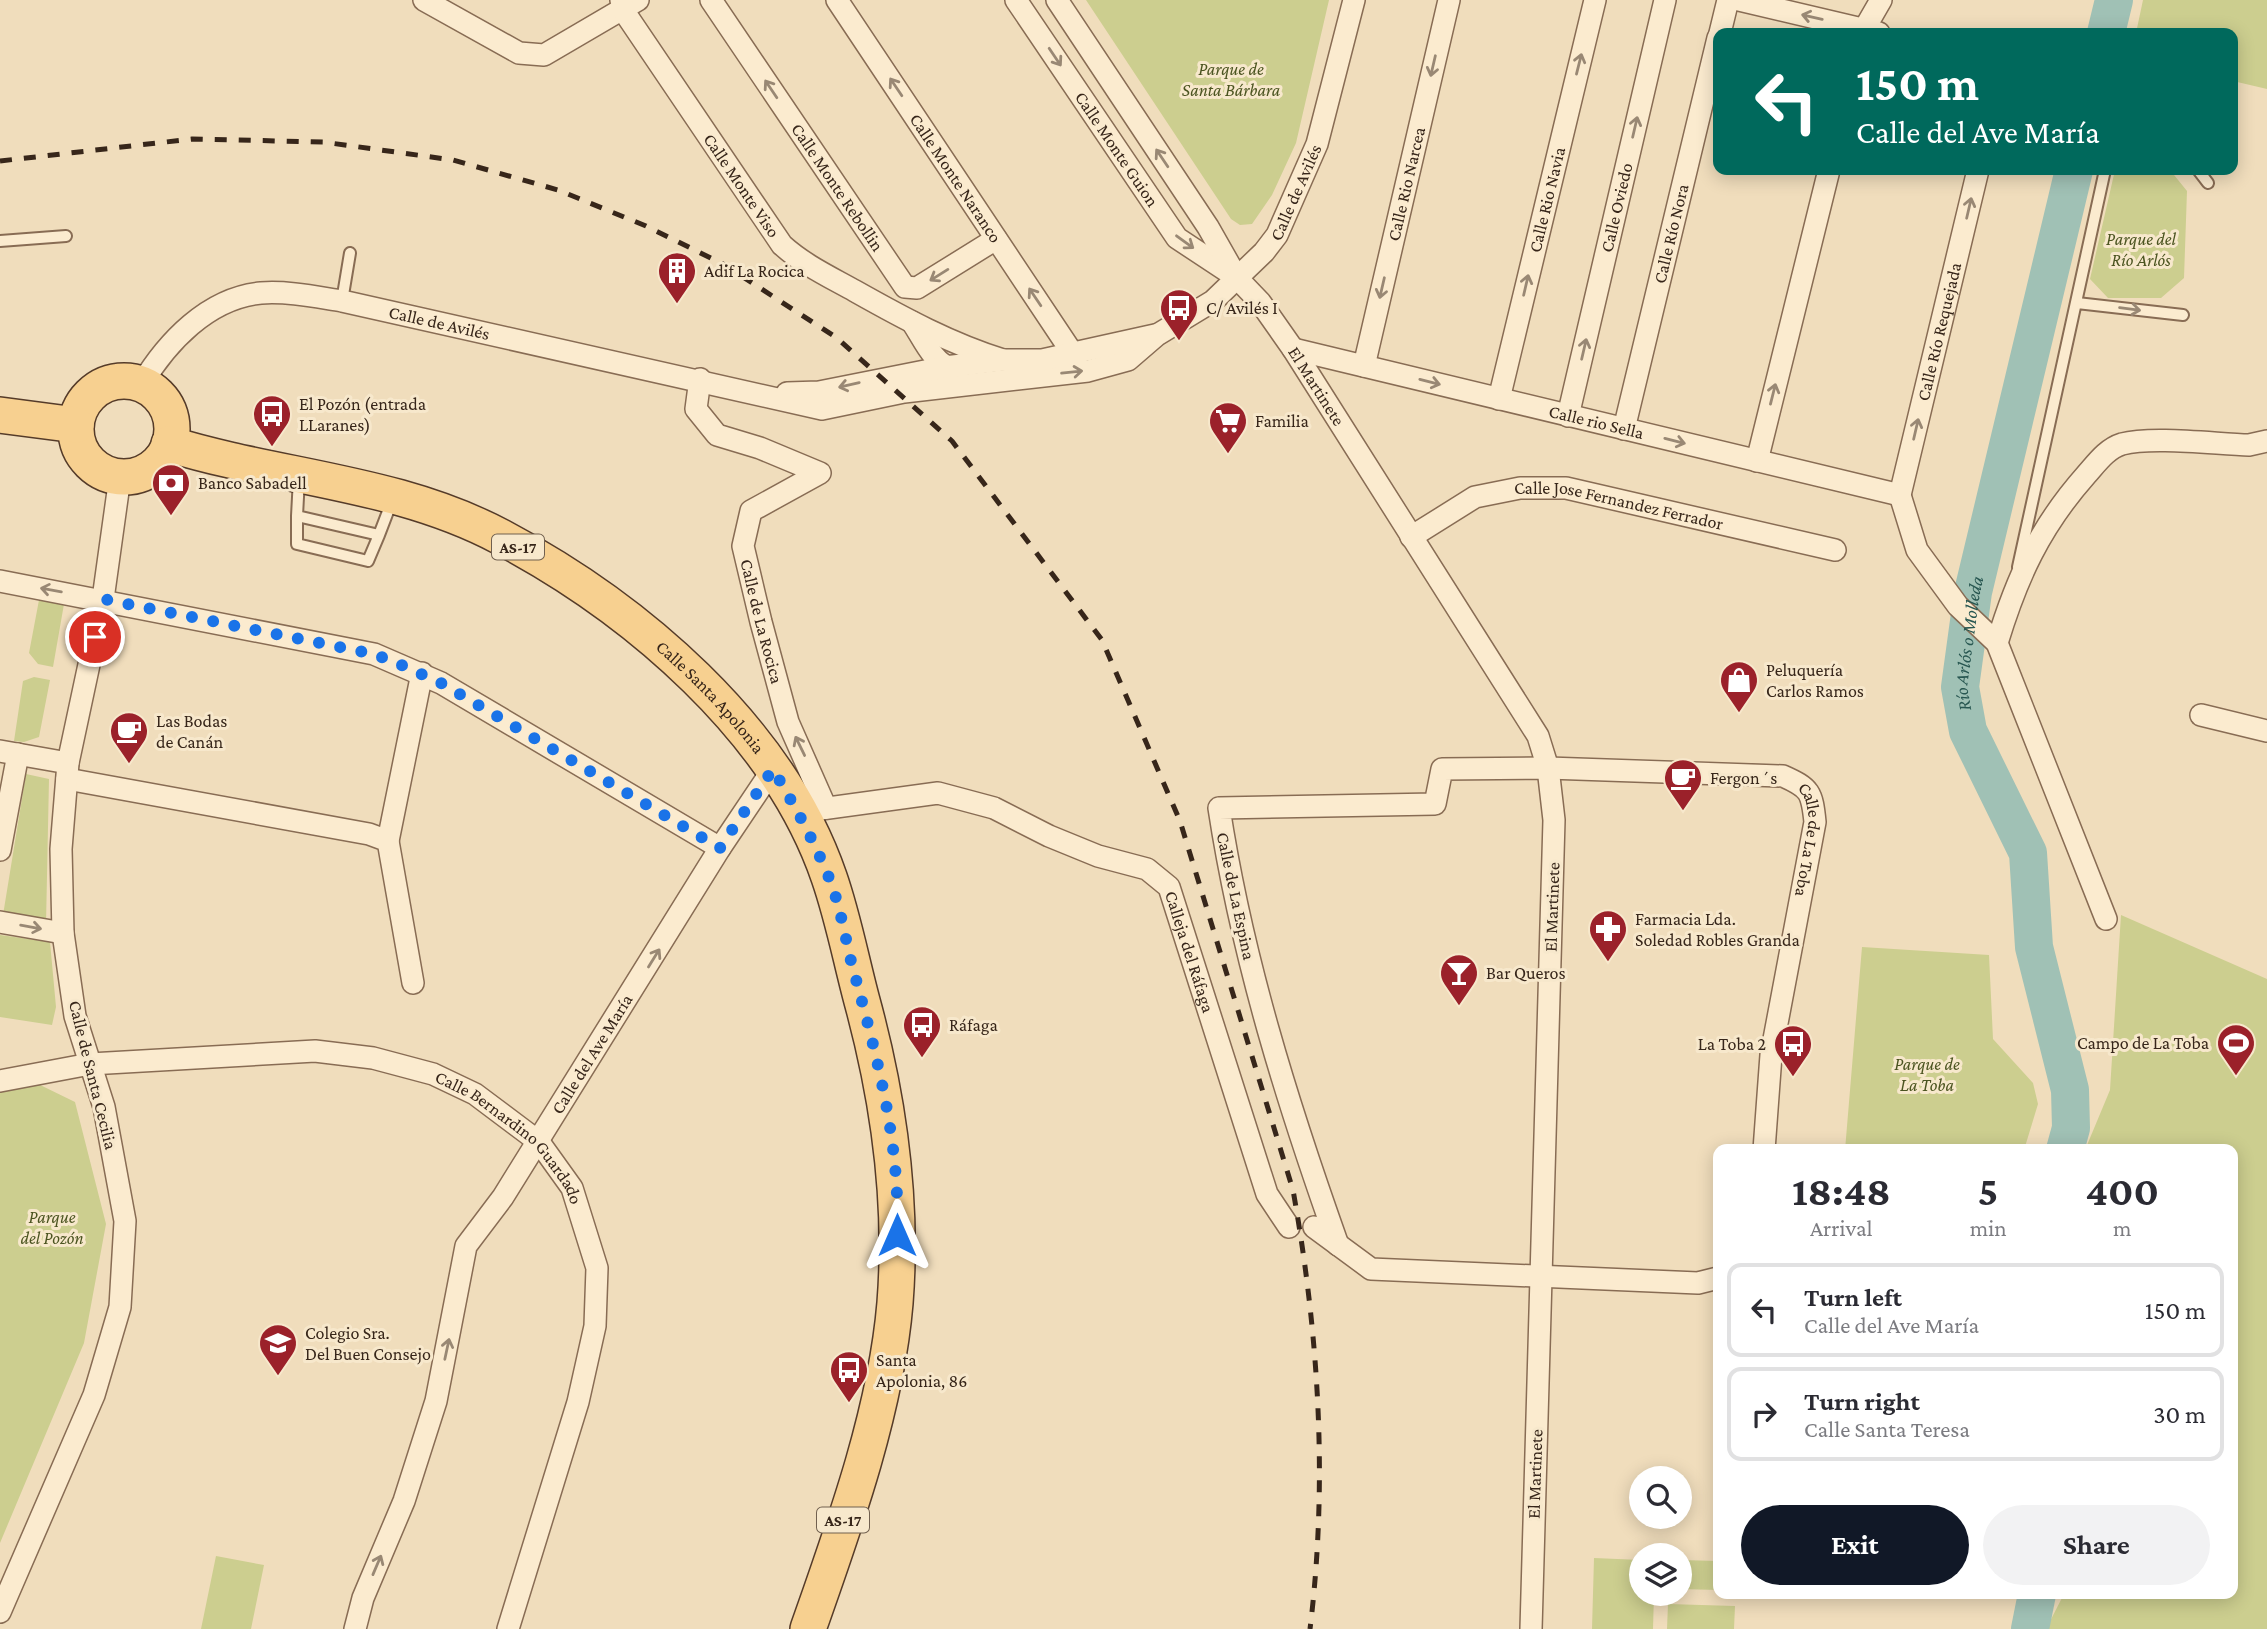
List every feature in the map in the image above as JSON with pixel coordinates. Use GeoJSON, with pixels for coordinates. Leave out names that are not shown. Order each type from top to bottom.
{"type":"FeatureCollection","features":[{"type":"Feature","properties":{"kind":"main road"},"geometry":{"type":"LineString","coordinates":[[118,382],[141,385],[160,398],[168,412],[172,427],[169,444],[156,465],[144,472],[120,477],[103,472],[91,464],[81,452],[76,425],[81,408],[90,395],[103,386],[118,382]]}},
{"type":"Feature","properties":{"kind":"main road"},"geometry":{"type":"LineString","coordinates":[[0,415],[76,425]]}},
{"type":"Feature","properties":{"kind":"main road","name":"Calle Santa Apolonia"},"geometry":{"type":"LineString","coordinates":[[169,444],[216,459],[395,495],[448,513],[499,536],[594,591],[670,652],[812,810],[871,1033],[890,1128],[898,1211],[895,1306],[876,1410],[808,1629]]}},
{"type":"Feature","properties":{"kind":"street"},"geometry":{"type":"LineString","coordinates":[[424,0],[519,53],[544,55],[627,3]]}},
{"type":"Feature","properties":{"kind":"street","name":"Calle Monte Rebollin"},"geometry":{"type":"LineString","coordinates":[[711,0],[905,288],[917,288],[996,239]]}},
{"type":"Feature","properties":{"kind":"street","name":"Calle Monte Naranco"},"geometry":{"type":"LineString","coordinates":[[837,0],[1073,354]]}},
{"type":"Feature","properties":{"kind":"street","name":"Calle Monte Guion"},"geometry":{"type":"LineString","coordinates":[[1017,0],[1177,238],[1237,278]]}},
{"type":"Feature","properties":{"kind":"street"},"geometry":{"type":"LineString","coordinates":[[1057,0],[1208,227],[1237,278]]}},
{"type":"Feature","properties":{"kind":"street","name":"Calle de Avilés"},"geometry":{"type":"LineString","coordinates":[[1003,369],[1088,371],[1128,360],[1157,335],[1213,301],[1237,278],[1277,235],[1317,144],[1354,0]]}},
{"type":"Feature","properties":{"kind":"street","name":"Calle Rio Narcea"},"geometry":{"type":"LineString","coordinates":[[1364,366],[1449,0]]}},
{"type":"Feature","properties":{"kind":"street","name":"Calle Rio Navia"},"geometry":{"type":"LineString","coordinates":[[1499,399],[1595,0]]}},
{"type":"Feature","properties":{"kind":"street","name":"Calle Oviedo"},"geometry":{"type":"LineString","coordinates":[[1569,415],[1665,0]]}},
{"type":"Feature","properties":{"kind":"street","name":"Calle Río Nora"},"geometry":{"type":"LineString","coordinates":[[1721,28],[1728,0]]}},
{"type":"Feature","properties":{"kind":"street"},"geometry":{"type":"LineString","coordinates":[[1739,0],[1852,28]]}},
{"type":"Feature","properties":{"kind":"street"},"geometry":{"type":"LineString","coordinates":[[1870,28],[1881,0]]}},
{"type":"Feature","properties":{"kind":"street","name":"Calle Monte Viso"},"geometry":{"type":"LineString","coordinates":[[627,3],[782,245],[799,260],[924,331],[968,349],[1003,369]]}},
{"type":"Feature","properties":{"kind":"street","name":"Calle Río Nora"},"geometry":{"type":"LineString","coordinates":[[1624,429],[1713,61]]}},
{"type":"Feature","properties":{"kind":"street"},"geometry":{"type":"LineString","coordinates":[[1757,461],[1828,175]]}},
{"type":"Feature","properties":{"kind":"street","name":"Calle Río Requejada"},"geometry":{"type":"LineString","coordinates":[[1900,495],[1977,175]]}},
{"type":"Feature","properties":{"kind":"street","name":"El Martinete"},"geometry":{"type":"LineString","coordinates":[[1237,278],[1259,302],[1293,349],[1538,736],[1548,768],[1554,820],[1531,1629]]}},
{"type":"Feature","properties":{"kind":"street","name":"Calle de Avilés"},"geometry":{"type":"LineString","coordinates":[[141,385],[177,337],[211,312],[236,300],[261,293],[342,301],[768,394],[822,409],[899,383],[1003,369],[1157,335]]}},
{"type":"Feature","properties":{"kind":"street"},"geometry":{"type":"LineString","coordinates":[[899,383],[915,360],[924,331]]}},
{"type":"Feature","properties":{"kind":"street","name":"Calle Monte Viso"},"geometry":{"type":"LineString","coordinates":[[924,331],[945,367]]}},
{"type":"Feature","properties":{"kind":"street","name":"Calle rio Sella"},"geometry":{"type":"LineString","coordinates":[[1293,349],[1900,495]]}},
{"type":"Feature","properties":{"kind":"street"},"geometry":{"type":"LineString","coordinates":[[899,383],[945,367],[1003,369]]}},
{"type":"Feature","properties":{"kind":"street","name":"Calle de La Rocica"},"geometry":{"type":"LineString","coordinates":[[700,379],[696,409],[718,435],[760,447],[820,473],[751,511],[743,546],[812,810]]}},
{"type":"Feature","properties":{"kind":"street"},"geometry":{"type":"LineString","coordinates":[[1992,637],[2028,556],[2066,498],[2102,456],[2119,445],[2138,442],[2249,445],[2267,440]]}},
{"type":"Feature","properties":{"kind":"street","name":"Calle de Santa Cecilia"},"geometry":{"type":"LineString","coordinates":[[0,1612],[94,1395],[120,1307],[125,1221],[104,1107],[75,1016],[63,933],[61,849],[67,771],[103,599],[120,477]]}},
{"type":"Feature","properties":{"kind":"street","name":"Calle Jose Fernandez Ferrador"},"geometry":{"type":"LineString","coordinates":[[1411,537],[1475,497],[1520,488],[1566,488],[1835,550]]}},
{"type":"Feature","properties":{"kind":"street"},"geometry":{"type":"LineString","coordinates":[[1900,495],[1917,550],[1958,606],[1992,637],[2106,919]]}},
{"type":"Feature","properties":{"kind":"street"},"geometry":{"type":"LineString","coordinates":[[0,581],[374,654],[422,673],[720,848]]}},
{"type":"Feature","properties":{"kind":"street"},"geometry":{"type":"LineString","coordinates":[[413,983],[388,841],[422,673]]}},
{"type":"Feature","properties":{"kind":"street"},"geometry":{"type":"LineString","coordinates":[[2201,715],[2267,731]]}},
{"type":"Feature","properties":{"kind":"street"},"geometry":{"type":"LineString","coordinates":[[0,850],[9,753],[67,771],[369,834],[388,841]]}},
{"type":"Feature","properties":{"kind":"street","name":"Calle de La Toba"},"geometry":{"type":"LineString","coordinates":[[1548,768],[1783,776],[1805,786],[1813,799],[1815,822],[1771,1055],[1764,1144]]}},
{"type":"Feature","properties":{"kind":"street","name":"Calle de La Espina"},"geometry":{"type":"LineString","coordinates":[[1338,1245],[1299,1134],[1260,1000],[1232,891],[1219,808],[1436,804],[1442,769],[1548,768]]}},
{"type":"Feature","properties":{"kind":"street","name":"Calle del Ave María"},"geometry":{"type":"LineString","coordinates":[[355,1629],[363,1598],[404,1501],[436,1401],[466,1246],[503,1197],[539,1142],[720,848],[773,769]]}},
{"type":"Feature","properties":{"kind":"street","name":"Calleja del Ráfaga"},"geometry":{"type":"LineString","coordinates":[[812,810],[938,793],[994,808],[1049,836],[1098,856],[1147,869],[1169,887],[1267,1194],[1289,1227]]}},
{"type":"Feature","properties":{"kind":"street"},"geometry":{"type":"LineString","coordinates":[[0,922],[63,933]]}},
{"type":"Feature","properties":{"kind":"street","name":"Calle Bernardino Guardado"},"geometry":{"type":"LineString","coordinates":[[0,1081],[90,1064],[315,1051],[373,1058],[433,1074],[475,1094],[539,1142],[572,1188],[597,1268],[595,1326],[578,1402],[508,1629]]}},
{"type":"Feature","properties":{"kind":"street"},"geometry":{"type":"LineString","coordinates":[[1314,1227],[1371,1269],[1698,1283],[1713,1279]]}},
{"type":"Feature","properties":{"kind":"lane"},"geometry":{"type":"LineString","coordinates":[[2013,590],[2055,387],[2077,303],[2104,175]]}},
{"type":"Feature","properties":{"kind":"lane"},"geometry":{"type":"LineString","coordinates":[[2202,175],[2208,183]]}},
{"type":"Feature","properties":{"kind":"lane"},"geometry":{"type":"LineString","coordinates":[[0,241],[66,236]]}},
{"type":"Feature","properties":{"kind":"lane"},"geometry":{"type":"LineString","coordinates":[[342,301],[350,253]]}},
{"type":"Feature","properties":{"kind":"lane"},"geometry":{"type":"LineString","coordinates":[[2077,303],[2183,315]]}},
{"type":"Feature","properties":{"kind":"lane"},"geometry":{"type":"LineString","coordinates":[[299,475],[297,544],[368,561],[395,495]]}},
{"type":"Feature","properties":{"kind":"lane"},"geometry":{"type":"LineString","coordinates":[[297,516],[379,535]]}},
{"type":"Feature","properties":{"kind":"green space","name":"Parque de Santa Bárbara"},"geometry":{"type":"Polygon","coordinates":[[[1086,0],[1329,0],[1296,143],[1272,195],[1252,224],[1240,225],[1231,219],[1086,0]]]}},
{"type":"Feature","properties":{"kind":"green space"},"geometry":{"type":"Polygon","coordinates":[[[2143,0],[2267,0],[2267,89],[2238,82],[2238,28],[2137,28],[2143,0]]]}},
{"type":"Feature","properties":{"kind":"green space","name":"Parque del Río Arlós"},"geometry":{"type":"Polygon","coordinates":[[[2114,175],[2174,175],[2187,191],[2184,278],[2161,298],[2108,298],[2090,279],[2114,175]]]}},
{"type":"Feature","properties":{"kind":"green space"},"geometry":{"type":"Polygon","coordinates":[[[39,600],[64,604],[53,667],[38,664],[29,653],[39,600]]]}},
{"type":"Feature","properties":{"kind":"green space"},"geometry":{"type":"Polygon","coordinates":[[[34,677],[50,680],[39,737],[24,742],[14,741],[23,681],[34,677]]]}},
{"type":"Feature","properties":{"kind":"green space"},"geometry":{"type":"Polygon","coordinates":[[[26,774],[49,779],[46,924],[3,915],[26,774]]]}},
{"type":"Feature","properties":{"kind":"green space"},"geometry":{"type":"Polygon","coordinates":[[[2121,915],[2267,979],[2267,1629],[2046,1629],[2061,1599],[2238,1599],[2238,1144],[2088,1144],[2110,1090],[2121,915]]]}},
{"type":"Feature","properties":{"kind":"green space"},"geometry":{"type":"Polygon","coordinates":[[[0,935],[50,942],[56,1007],[52,1025],[0,1017],[0,935]]]}},
{"type":"Feature","properties":{"kind":"green space","name":"Parque de La Toba"},"geometry":{"type":"Polygon","coordinates":[[[1862,947],[1989,955],[1993,1039],[2033,1083],[2038,1104],[2026,1144],[1846,1144],[1862,947]]]}},
{"type":"Feature","properties":{"kind":"green space","name":"Parque del Pozón"},"geometry":{"type":"Polygon","coordinates":[[[34,1082],[75,1102],[106,1224],[84,1343],[0,1543],[0,1089],[34,1082]]]}},
{"type":"Feature","properties":{"kind":"green space"},"geometry":{"type":"Polygon","coordinates":[[[216,1556],[264,1565],[251,1629],[201,1629],[216,1556]]]}},
{"type":"Feature","properties":{"kind":"green space"},"geometry":{"type":"Polygon","coordinates":[[[1594,1558],[1629,1559],[1629,1606],[1654,1606],[1653,1629],[1592,1629],[1594,1558]]]}},
{"type":"Feature","properties":{"kind":"green space"},"geometry":{"type":"Polygon","coordinates":[[[1692,1560],[1713,1561],[1713,1590],[1692,1589],[1692,1560]]]}},
{"type":"Feature","properties":{"kind":"green space"},"geometry":{"type":"Polygon","coordinates":[[[1668,1606],[1735,1606],[1734,1629],[1667,1629],[1668,1606]]]}},
{"type":"Feature","properties":{"kind":"waterway","name":"Río Arlós o Molleda"},"geometry":{"type":"LineString","coordinates":[[2107,28],[2114,0]]}},
{"type":"Feature","properties":{"kind":"waterway","name":"Río Arlós o Molleda"},"geometry":{"type":"LineString","coordinates":[[2067,1144],[2071,1128],[2070,1090],[2034,947],[2028,853],[1968,731],[1960,687],[1973,592],[2073,175]]}},
{"type":"Feature","properties":{"kind":"waterway","name":"Río Arlós o Molleda"},"geometry":{"type":"LineString","coordinates":[[2030,1629],[2036,1599]]}},
{"type":"Feature","properties":{"kind":"railway"},"geometry":{"type":"LineString","coordinates":[[0,161],[192,139],[323,142],[453,160],[558,190],[646,226],[723,264],[837,338],[952,441],[1102,640],[1180,821],[1293,1190],[1309,1300],[1318,1409],[1319,1519],[1310,1629]]}},
{"type":"Feature","properties":{"kind":"place","name":"Adif La Rocica"},"geometry":{"type":"Point","coordinates":[677,305]}},
{"type":"Feature","properties":{"kind":"place","name":"C/ Avilés I"},"geometry":{"type":"Point","coordinates":[1179,342]}},
{"type":"Feature","properties":{"kind":"place","name":"El Pozón (entrada LLaranes)"},"geometry":{"type":"Point","coordinates":[272,448]}},
{"type":"Feature","properties":{"kind":"place","name":"Familia"},"geometry":{"type":"Point","coordinates":[1228,455]}},
{"type":"Feature","properties":{"kind":"place","name":"Banco Sabadell"},"geometry":{"type":"Point","coordinates":[171,517]}},
{"type":"Feature","properties":{"kind":"place","name":"Peluquería Carlos Ramos"},"geometry":{"type":"Point","coordinates":[1739,714]}},
{"type":"Feature","properties":{"kind":"place","name":"Las Bodas de Canán"},"geometry":{"type":"Point","coordinates":[129,765]}},
{"type":"Feature","properties":{"kind":"place","name":"Fergon´s"},"geometry":{"type":"Point","coordinates":[1683,812]}},
{"type":"Feature","properties":{"kind":"place","name":"Farmacia Lda. Soledad Robles Granda"},"geometry":{"type":"Point","coordinates":[1608,963]}},
{"type":"Feature","properties":{"kind":"place","name":"Bar Queros"},"geometry":{"type":"Point","coordinates":[1459,1007]}},
{"type":"Feature","properties":{"kind":"place","name":"Ráfaga"},"geometry":{"type":"Point","coordinates":[922,1059]}},
{"type":"Feature","properties":{"kind":"place","name":"Campo de La Toba"},"geometry":{"type":"Point","coordinates":[2236,1077]}},
{"type":"Feature","properties":{"kind":"place","name":"La Toba 2"},"geometry":{"type":"Point","coordinates":[1793,1078]}},
{"type":"Feature","properties":{"kind":"place","name":"Colegio Sra. Del Buen Consejo"},"geometry":{"type":"Point","coordinates":[278,1377]}},
{"type":"Feature","properties":{"kind":"place","name":"Santa Apolonia, 86"},"geometry":{"type":"Point","coordinates":[849,1404]}},
{"type":"Feature","properties":{"kind":"route"},"geometry":{"type":"LineString","coordinates":[[95,637],[103,599],[374,654],[441,683],[594,776],[720,848],[773,769],[799,812],[828,875],[871,1033],[890,1128],[898,1211],[897,1235]]}}]}
